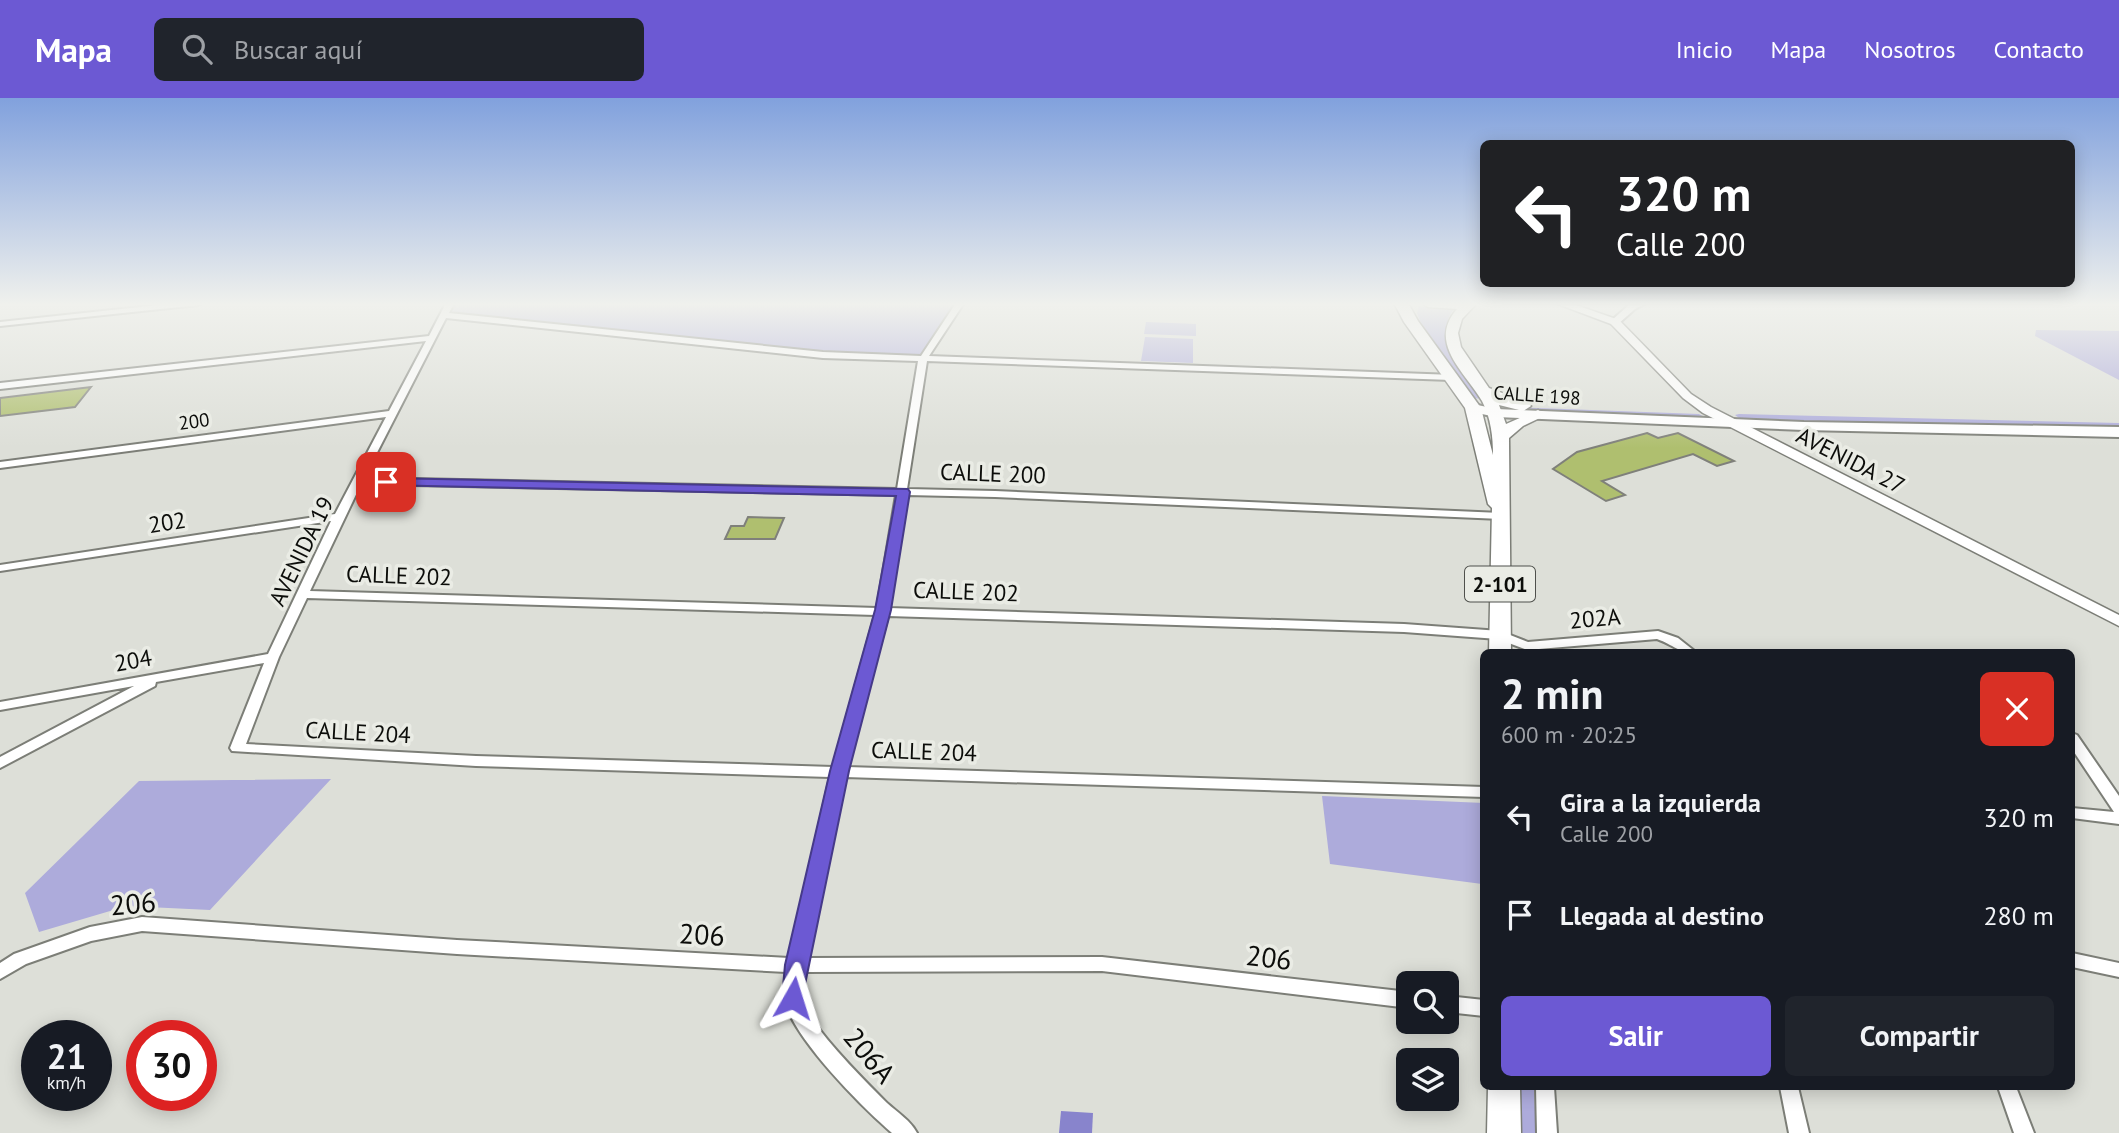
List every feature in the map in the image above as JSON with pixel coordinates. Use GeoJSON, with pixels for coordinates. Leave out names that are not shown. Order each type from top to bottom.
{"type":"FeatureCollection","features":[{"type":"Feature","properties":{"kind":"main road","name":"2-101"},"geometry":{"type":"LineString","coordinates":[[1434,351],[1474,408],[1488,473],[1501,516]]}},
{"type":"Feature","properties":{"kind":"main road","name":"2-101"},"geometry":{"type":"LineString","coordinates":[[1456,351],[1495,409],[1501,436],[1504,472],[1500,644]]}},
{"type":"Feature","properties":{"kind":"main road"},"geometry":{"type":"LineString","coordinates":[[1481,390],[1523,406]]}},
{"type":"Feature","properties":{"kind":"main road","name":"CALLE 198"},"geometry":{"type":"LineString","coordinates":[[1495,409],[1523,406],[2119,420]]}},
{"type":"Feature","properties":{"kind":"main road","name":"CALLE 198"},"geometry":{"type":"LineString","coordinates":[[1474,408],[1538,415],[1731,423],[2119,432]]}},
{"type":"Feature","properties":{"kind":"main road"},"geometry":{"type":"LineString","coordinates":[[1501,436],[1517,423],[1538,415]]}},
{"type":"Feature","properties":{"kind":"main road"},"geometry":{"type":"LineString","coordinates":[[1504,1090],[1504,1133]]}},
{"type":"Feature","properties":{"kind":"street"},"geometry":{"type":"LineString","coordinates":[[0,386],[313,351]]}},
{"type":"Feature","properties":{"kind":"street","name":"AVENIDA 19"},"geometry":{"type":"LineString","coordinates":[[237,748],[273,657],[339,517],[426,351]]}},
{"type":"Feature","properties":{"kind":"street"},"geometry":{"type":"LineString","coordinates":[[788,351],[923,359],[1451,377]]}},
{"type":"Feature","properties":{"kind":"street"},"geometry":{"type":"LineString","coordinates":[[923,359],[928,351]]}},
{"type":"Feature","properties":{"kind":"street","name":"AVENIDA 27"},"geometry":{"type":"LineString","coordinates":[[1644,351],[1687,396],[1707,410],[2119,621]]}},
{"type":"Feature","properties":{"kind":"street","name":"206A"},"geometry":{"type":"LineString","coordinates":[[907,1133],[886,1116],[844,1071],[800,1015],[793,998],[796,965],[839,771],[883,610],[923,359]]}},
{"type":"Feature","properties":{"kind":"street","name":"200"},"geometry":{"type":"LineString","coordinates":[[0,465],[393,412]]}},
{"type":"Feature","properties":{"kind":"street","name":"CALLE 200"},"geometry":{"type":"LineString","coordinates":[[359,481],[903,492],[1292,505],[1501,516]]}},
{"type":"Feature","properties":{"kind":"street","name":"202"},"geometry":{"type":"LineString","coordinates":[[0,568],[339,517]]}},
{"type":"Feature","properties":{"kind":"street","name":"CALLE 202"},"geometry":{"type":"LineString","coordinates":[[305,594],[1404,628],[1500,644]]}},
{"type":"Feature","properties":{"kind":"street","name":"202A"},"geometry":{"type":"LineString","coordinates":[[1500,644],[1527,646],[1658,635],[1685,649]]}},
{"type":"Feature","properties":{"kind":"street","name":"204"},"geometry":{"type":"LineString","coordinates":[[0,706],[273,657]]}},
{"type":"Feature","properties":{"kind":"street"},"geometry":{"type":"LineString","coordinates":[[0,763],[159,678]]}},
{"type":"Feature","properties":{"kind":"street"},"geometry":{"type":"LineString","coordinates":[[2075,742],[2119,808]]}},
{"type":"Feature","properties":{"kind":"street","name":"CALLE 204"},"geometry":{"type":"LineString","coordinates":[[237,748],[476,761],[1480,792]]}},
{"type":"Feature","properties":{"kind":"street"},"geometry":{"type":"LineString","coordinates":[[2075,813],[2119,818]]}},
{"type":"Feature","properties":{"kind":"street","name":"206"},"geometry":{"type":"LineString","coordinates":[[0,972],[20,960],[90,933],[142,924],[457,947],[796,965],[1102,964],[1396,998]]}},
{"type":"Feature","properties":{"kind":"street"},"geometry":{"type":"LineString","coordinates":[[2075,961],[2119,970]]}},
{"type":"Feature","properties":{"kind":"street"},"geometry":{"type":"LineString","coordinates":[[1459,1005],[1480,1008]]}},
{"type":"Feature","properties":{"kind":"street"},"geometry":{"type":"LineString","coordinates":[[1545,1090],[1546,1133]]}},
{"type":"Feature","properties":{"kind":"street"},"geometry":{"type":"LineString","coordinates":[[1790,1090],[1799,1133]]}},
{"type":"Feature","properties":{"kind":"street"},"geometry":{"type":"LineString","coordinates":[[2008,1090],[2024,1133]]}},
{"type":"Feature","properties":{"kind":"shaded area"},"geometry":{"type":"Polygon","coordinates":[[[788,351],[928,351],[923,359],[788,351]]]}},
{"type":"Feature","properties":{"kind":"shaded area"},"geometry":{"type":"Polygon","coordinates":[[[1143,351],[1193,351],[1193,363],[1141,361],[1143,351]]]}},
{"type":"Feature","properties":{"kind":"shaded area"},"geometry":{"type":"Polygon","coordinates":[[[1440,351],[1450,351],[1483,399],[1470,395],[1440,351]]]}},
{"type":"Feature","properties":{"kind":"shaded area"},"geometry":{"type":"Polygon","coordinates":[[[2064,351],[2119,351],[2119,380],[2064,351]]]}},
{"type":"Feature","properties":{"kind":"shaded area"},"geometry":{"type":"Polygon","coordinates":[[[1509,407],[1699,414],[1706,418],[1507,410],[1509,407]]]}},
{"type":"Feature","properties":{"kind":"shaded area"},"geometry":{"type":"Polygon","coordinates":[[[1735,415],[2119,423],[2119,429],[1750,421],[1735,415]]]}},
{"type":"Feature","properties":{"kind":"shaded area"},"geometry":{"type":"Polygon","coordinates":[[[331,779],[210,910],[127,906],[39,932],[25,893],[139,781],[331,779]]]}},
{"type":"Feature","properties":{"kind":"shaded area"},"geometry":{"type":"Polygon","coordinates":[[[1322,796],[1480,803],[1480,884],[1330,864],[1322,796]]]}},
{"type":"Feature","properties":{"kind":"shaded area"},"geometry":{"type":"Polygon","coordinates":[[[1520,1090],[1534,1090],[1536,1133],[1521,1133],[1520,1090]]]}},
{"type":"Feature","properties":{"kind":"shaded area"},"geometry":{"type":"Polygon","coordinates":[[[1061,1111],[1093,1113],[1092,1133],[1059,1133],[1061,1111]]]}},
{"type":"Feature","properties":{"kind":"building"},"geometry":{"type":"Polygon","coordinates":[[[91,387],[75,407],[0,416],[0,398],[91,387]]]}},
{"type":"Feature","properties":{"kind":"building"},"geometry":{"type":"Polygon","coordinates":[[[1647,433],[1658,438],[1678,433],[1734,461],[1717,466],[1693,454],[1602,481],[1625,495],[1606,501],[1553,469],[1577,452],[1647,433]]]}},
{"type":"Feature","properties":{"kind":"building"},"geometry":{"type":"Polygon","coordinates":[[[748,517],[784,518],[775,539],[725,539],[731,526],[744,526],[748,517]]]}},
{"type":"Feature","properties":{"kind":"route"},"geometry":{"type":"LineString","coordinates":[[386,482],[903,492],[883,610],[839,771],[796,965],[793,998]]}}]}
